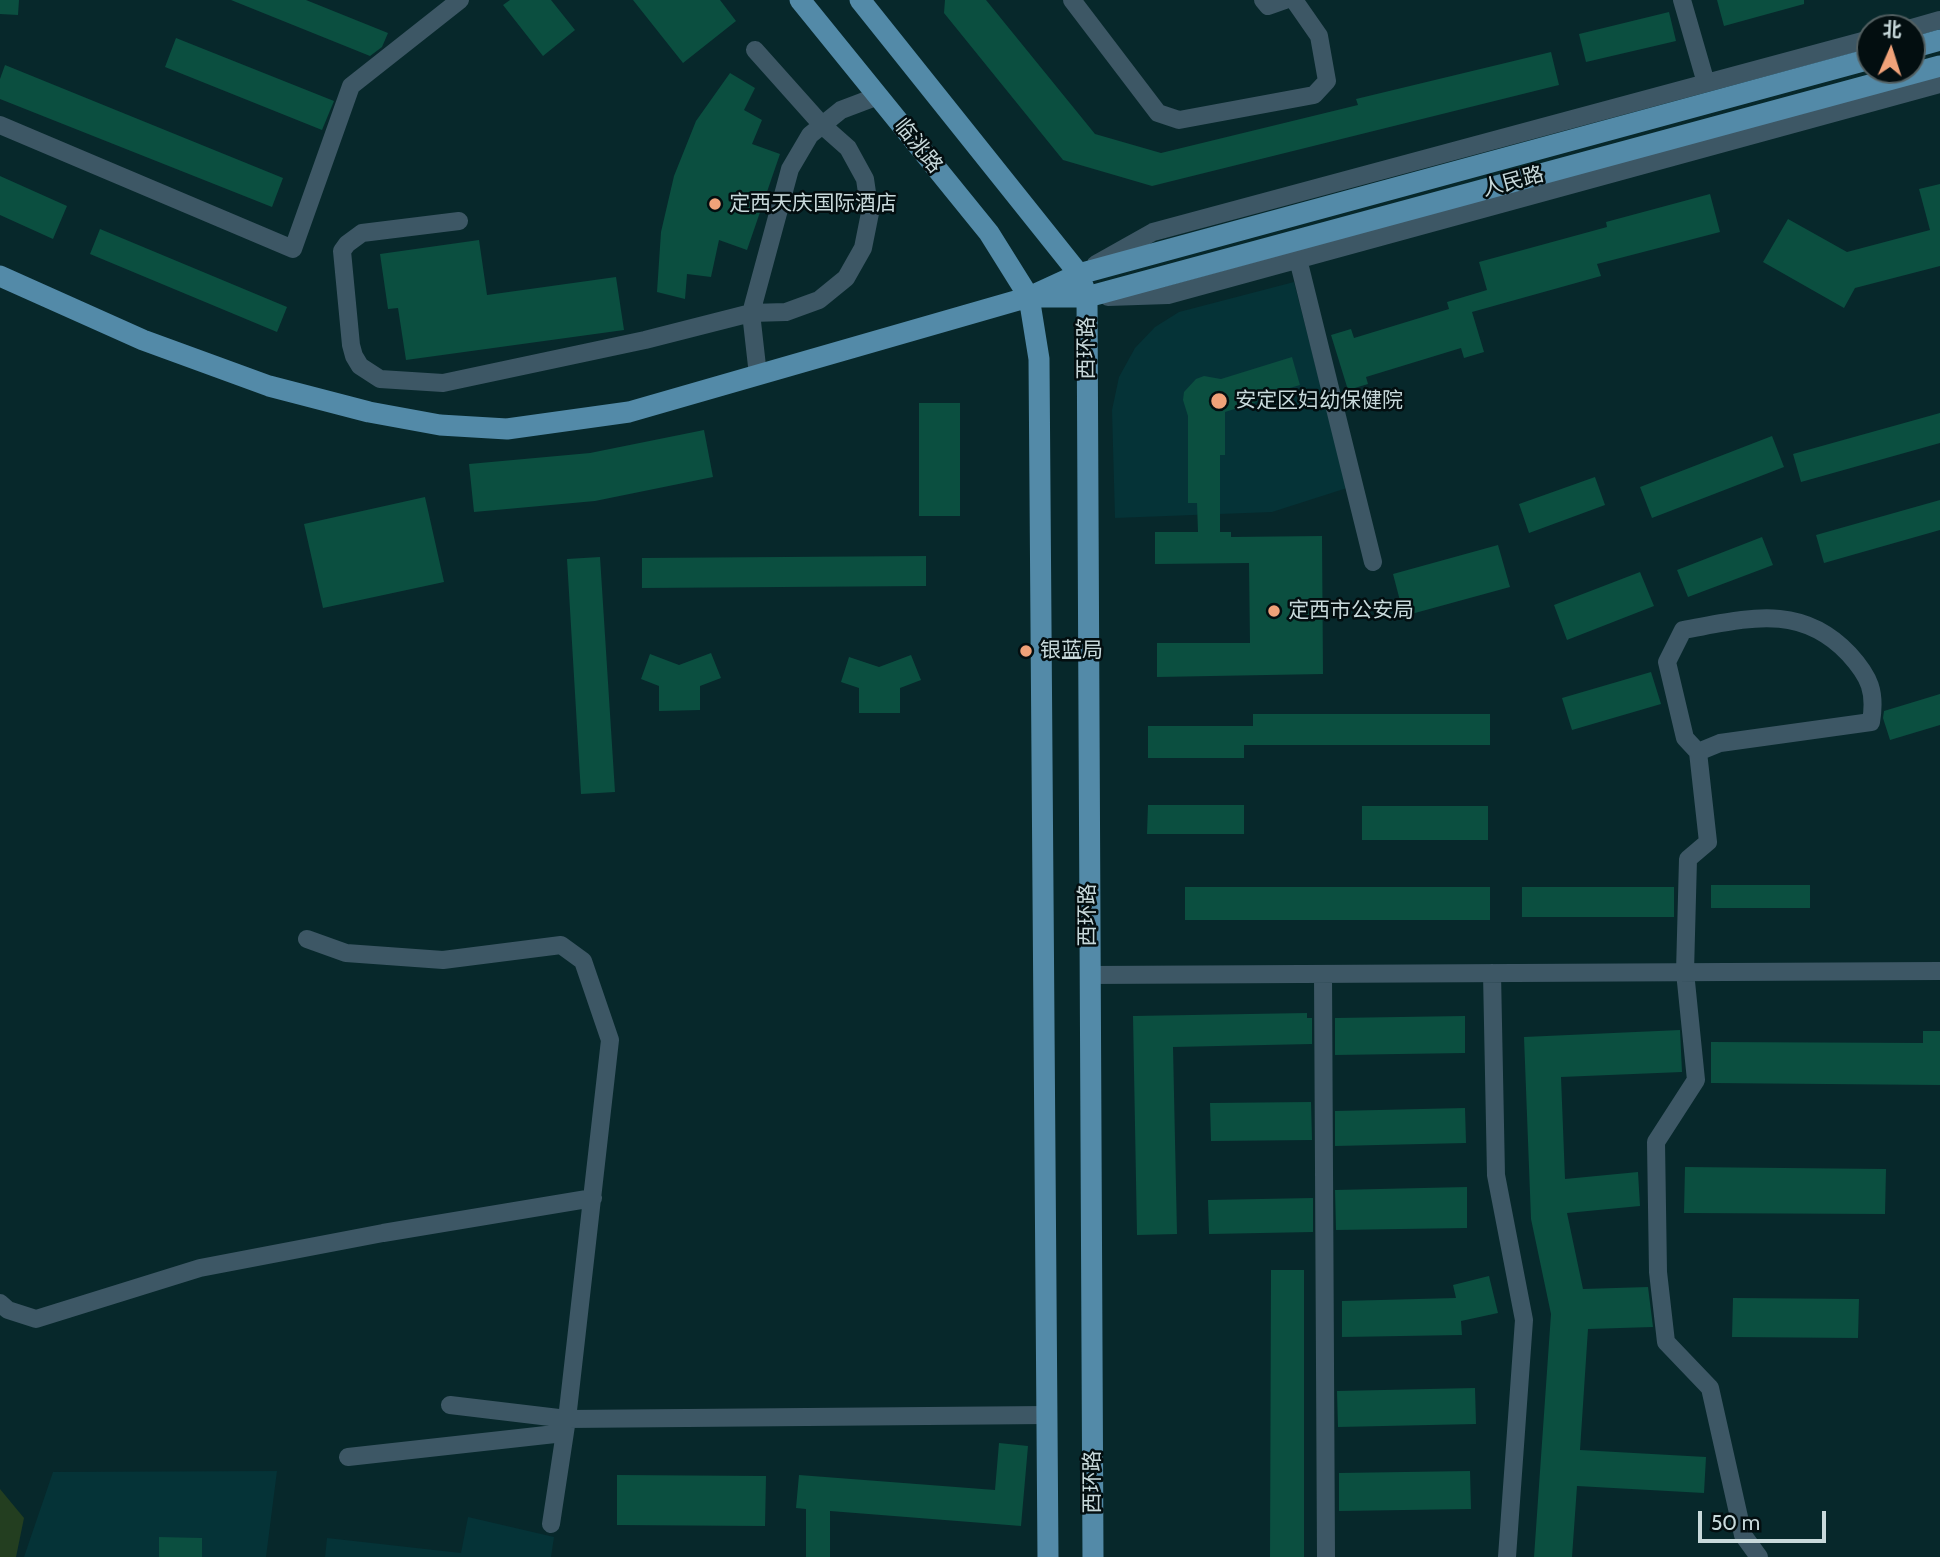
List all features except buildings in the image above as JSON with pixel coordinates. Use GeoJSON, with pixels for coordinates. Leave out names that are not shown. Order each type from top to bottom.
{"type":"FeatureCollection","features":[{"type":"Feature","properties":{"kind":"main road","name":"临洮路"},"geometry":{"type":"LineString","coordinates":[[800,0],[989,233],[1030,297]]}},
{"type":"Feature","properties":{"kind":"main road"},"geometry":{"type":"LineString","coordinates":[[860,0],[1079,274]]}},
{"type":"Feature","properties":{"kind":"main road","name":"人民路"},"geometry":{"type":"LineString","coordinates":[[1030,297],[1079,274],[1856,63]]}},
{"type":"Feature","properties":{"kind":"main road","name":"人民路"},"geometry":{"type":"LineString","coordinates":[[1030,297],[1087,297],[1940,66]]}},
{"type":"Feature","properties":{"kind":"main road","name":"西环路"},"geometry":{"type":"LineString","coordinates":[[1079,274],[1087,297],[1088,975],[1093,1557]]}},
{"type":"Feature","properties":{"kind":"main road"},"geometry":{"type":"LineString","coordinates":[[0,276],[143,340],[269,386],[369,412],[440,425],[507,429],[629,412],[1030,297],[1039,359],[1048,1557]]}},
{"type":"Feature","properties":{"kind":"street"},"geometry":{"type":"LineString","coordinates":[[0,125],[293,249],[351,86],[460,0]]}},
{"type":"Feature","properties":{"kind":"street"},"geometry":{"type":"LineString","coordinates":[[1072,0],[1158,113],[1179,120],[1314,95],[1328,82],[1319,36],[1294,0]]}},
{"type":"Feature","properties":{"kind":"street"},"geometry":{"type":"LineString","coordinates":[[1263,0],[1268,6],[1285,0]]}},
{"type":"Feature","properties":{"kind":"street"},"geometry":{"type":"LineString","coordinates":[[1682,0],[1706,83]]}},
{"type":"Feature","properties":{"kind":"street","name":"人民路"},"geometry":{"type":"LineString","coordinates":[[1079,274],[1153,232],[1856,43]]}},
{"type":"Feature","properties":{"kind":"street"},"geometry":{"type":"LineString","coordinates":[[459,220],[362,233],[342,251],[351,345],[360,366],[369,374],[380,379],[443,383],[645,340],[751,313],[786,312],[819,300],[846,278],[863,248],[870,214],[865,179],[848,148],[822,125],[755,50]]}},
{"type":"Feature","properties":{"kind":"street","name":"人民路"},"geometry":{"type":"LineString","coordinates":[[1087,297],[1168,295],[1940,84]]}},
{"type":"Feature","properties":{"kind":"street"},"geometry":{"type":"LineString","coordinates":[[758,375],[751,313],[790,169],[810,135],[822,125],[841,110],[878,96]]}},
{"type":"Feature","properties":{"kind":"street"},"geometry":{"type":"LineString","coordinates":[[1298,259],[1373,562]]}},
{"type":"Feature","properties":{"kind":"street"},"geometry":{"type":"LineString","coordinates":[[1698,752],[1720,743],[1871,722],[1874,704],[1867,673],[1836,640],[1796,620],[1749,618],[1683,630],[1667,662],[1685,738],[1698,752],[1707,842],[1688,859],[1685,972],[1696,1080],[1656,1142],[1657,1272],[1666,1342],[1710,1388],[1743,1535],[1759,1557]]}},
{"type":"Feature","properties":{"kind":"street"},"geometry":{"type":"LineString","coordinates":[[307,939],[346,953],[443,960],[561,945],[583,961],[610,1040],[567,1419],[551,1524]]}},
{"type":"Feature","properties":{"kind":"street"},"geometry":{"type":"LineString","coordinates":[[1088,975],[1940,971]]}},
{"type":"Feature","properties":{"kind":"street"},"geometry":{"type":"LineString","coordinates":[[1492,973],[1496,1175],[1524,1320],[1507,1557]]}},
{"type":"Feature","properties":{"kind":"street"},"geometry":{"type":"LineString","coordinates":[[1323,974],[1326,1557]]}},
{"type":"Feature","properties":{"kind":"street"},"geometry":{"type":"LineString","coordinates":[[0,1303],[8,1310],[36,1319],[200,1268],[383,1233],[593,1198]]}},
{"type":"Feature","properties":{"kind":"street"},"geometry":{"type":"LineString","coordinates":[[450,1405],[567,1419],[1047,1415]]}},
{"type":"Feature","properties":{"kind":"street"},"geometry":{"type":"LineString","coordinates":[[348,1457],[555,1434],[567,1419]]}},
{"type":"Feature","properties":{"kind":"shaded area","name":"安定区妇幼保健院"},"geometry":{"type":"Polygon","coordinates":[[[1294,282],[1347,488],[1272,512],[1115,518],[1112,410],[1119,377],[1135,348],[1155,327],[1179,312],[1294,282]]]}},
{"type":"Feature","properties":{"kind":"shaded area"},"geometry":{"type":"Polygon","coordinates":[[[277,1471],[266,1557],[24,1557],[53,1472],[277,1471]]]}},
{"type":"Feature","properties":{"kind":"shaded area"},"geometry":{"type":"Polygon","coordinates":[[[468,1517],[554,1537],[551,1557],[325,1557],[327,1538],[461,1553],[468,1517]]]}},
{"type":"Feature","properties":{"kind":"green space"},"geometry":{"type":"Polygon","coordinates":[[[0,1489],[24,1518],[16,1557],[0,1557],[0,1489]]]}},
{"type":"Feature","properties":{"kind":"place","name":"定西天庆国际酒店"},"geometry":{"type":"Point","coordinates":[715,204]}},
{"type":"Feature","properties":{"kind":"place","name":"安定区妇幼保健院"},"geometry":{"type":"Point","coordinates":[1219,401]}},
{"type":"Feature","properties":{"kind":"place","name":"定西市公安局"},"geometry":{"type":"Point","coordinates":[1274,611]}},
{"type":"Feature","properties":{"kind":"place","name":"银蓝局"},"geometry":{"type":"Point","coordinates":[1026,651]}}]}
